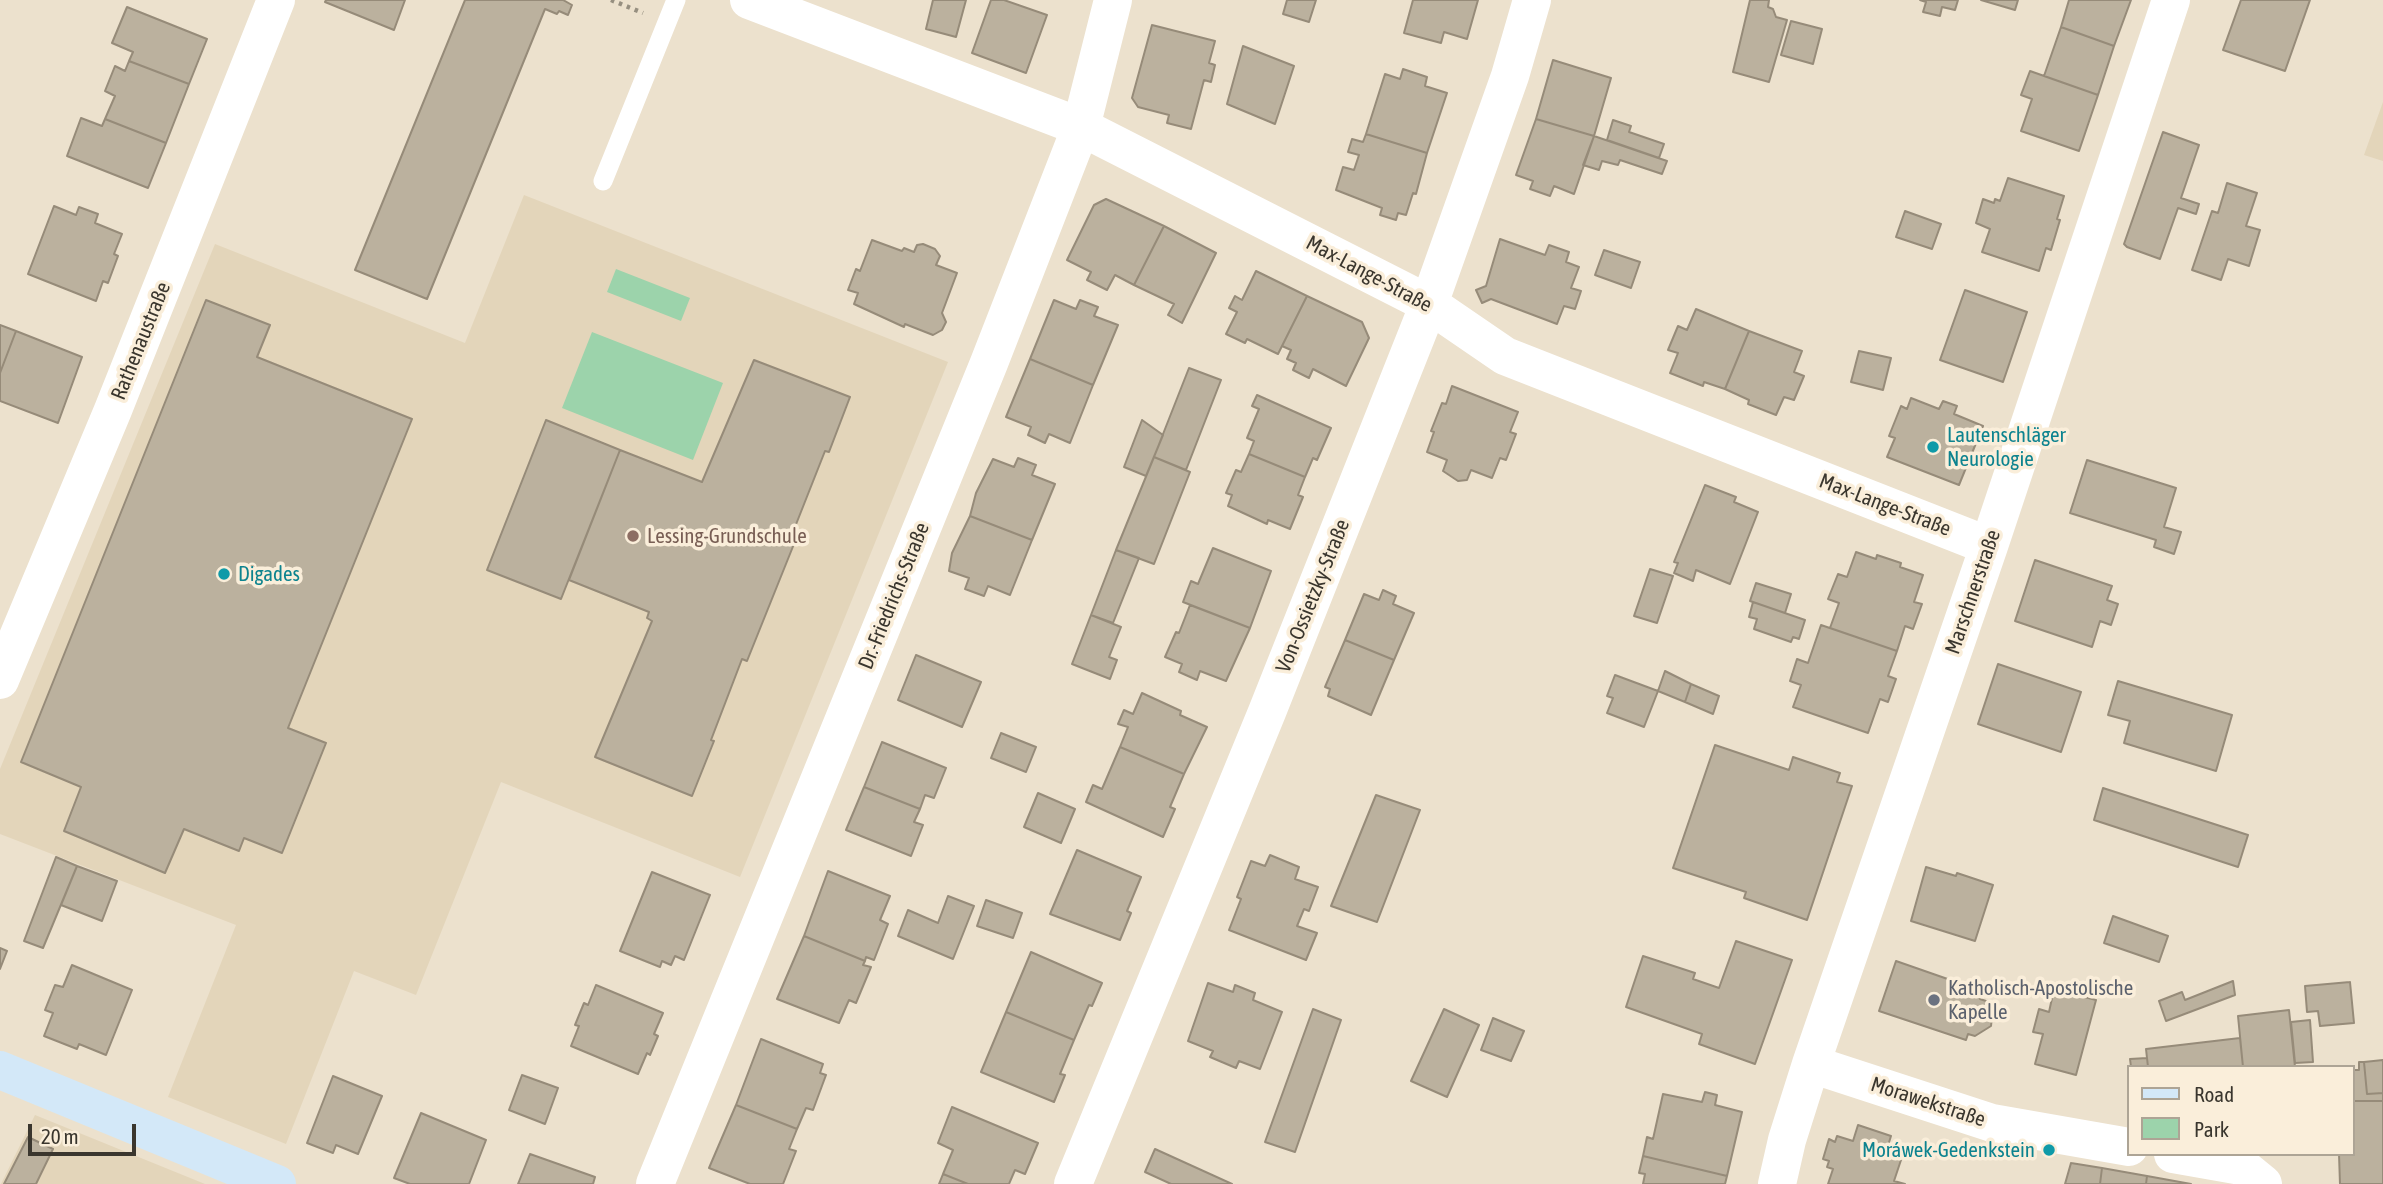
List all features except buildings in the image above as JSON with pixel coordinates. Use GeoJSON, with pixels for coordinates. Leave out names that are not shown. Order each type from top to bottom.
{"type":"FeatureCollection","features":[{"type":"Feature","properties":{"kind":"main road"},"geometry":{"type":"LineString","coordinates":[[0,1070],[277,1184]]}},
{"type":"Feature","properties":{"kind":"street","name":"Rathenaustraße"},"geometry":{"type":"LineString","coordinates":[[0,680],[113,410],[276,0]]}},
{"type":"Feature","properties":{"kind":"street","name":"Max-Lange-Straße"},"geometry":{"type":"LineString","coordinates":[[749,0],[1081,127],[1429,304],[1505,356],[1989,545]]}},
{"type":"Feature","properties":{"kind":"street","name":"Dr.-Friedrichs-Straße"},"geometry":{"type":"LineString","coordinates":[[655,1184],[989,363],[1081,127],[1112,0]]}},
{"type":"Feature","properties":{"kind":"street","name":"Von-Ossietzky-Straße"},"geometry":{"type":"LineString","coordinates":[[1073,1184],[1267,712],[1429,304],[1510,76],[1532,0]]}},
{"type":"Feature","properties":{"kind":"street","name":"Marschnerstraße"},"geometry":{"type":"LineString","coordinates":[[1777,1184],[1787,1140],[1811,1064],[1989,545],[2171,0]]}},
{"type":"Feature","properties":{"kind":"street","name":"Morawekstraße"},"geometry":{"type":"LineString","coordinates":[[1811,1064],[1992,1123],[2128,1147]]}},
{"type":"Feature","properties":{"kind":"street"},"geometry":{"type":"LineString","coordinates":[[2184,1156],[2241,1166],[2263,1184]]}},
{"type":"Feature","properties":{"kind":"lane"},"geometry":{"type":"LineString","coordinates":[[603,181],[676,0]]}},
{"type":"Feature","properties":{"kind":"shaded area"},"geometry":{"type":"Polygon","coordinates":[[[2383,102],[2383,161],[2364,155],[2383,102]]]}},
{"type":"Feature","properties":{"kind":"shaded area"},"geometry":{"type":"Polygon","coordinates":[[[524,195],[948,362],[740,877],[501,782],[416,995],[354,971],[286,1144],[168,1097],[236,925],[0,834],[0,769],[215,244],[465,343],[524,195]]]}},
{"type":"Feature","properties":{"kind":"shaded area"},"geometry":{"type":"Polygon","coordinates":[[[35,1115],[205,1184],[1,1184],[35,1115]]]}},
{"type":"Feature","properties":{"kind":"green space"},"geometry":{"type":"Polygon","coordinates":[[[616,269],[690,298],[681,321],[607,292],[616,269]]]}},
{"type":"Feature","properties":{"kind":"green space"},"geometry":{"type":"Polygon","coordinates":[[[592,332],[723,383],[693,460],[562,408],[592,332]]]}},
{"type":"Feature","properties":{"kind":"place","name":"Lautenschläger Neurologie"},"geometry":{"type":"Point","coordinates":[1933,447]}},
{"type":"Feature","properties":{"kind":"place","name":"Lessing-Grundschule"},"geometry":{"type":"Point","coordinates":[633,536]}},
{"type":"Feature","properties":{"kind":"place","name":"Digades"},"geometry":{"type":"Point","coordinates":[224,574]}},
{"type":"Feature","properties":{"kind":"place","name":"Katholisch-Apostolische Kapelle"},"geometry":{"type":"Point","coordinates":[1934,1000]}},
{"type":"Feature","properties":{"kind":"place","name":"Moráwek-Gedenkstein"},"geometry":{"type":"Point","coordinates":[2049,1150]}}]}
